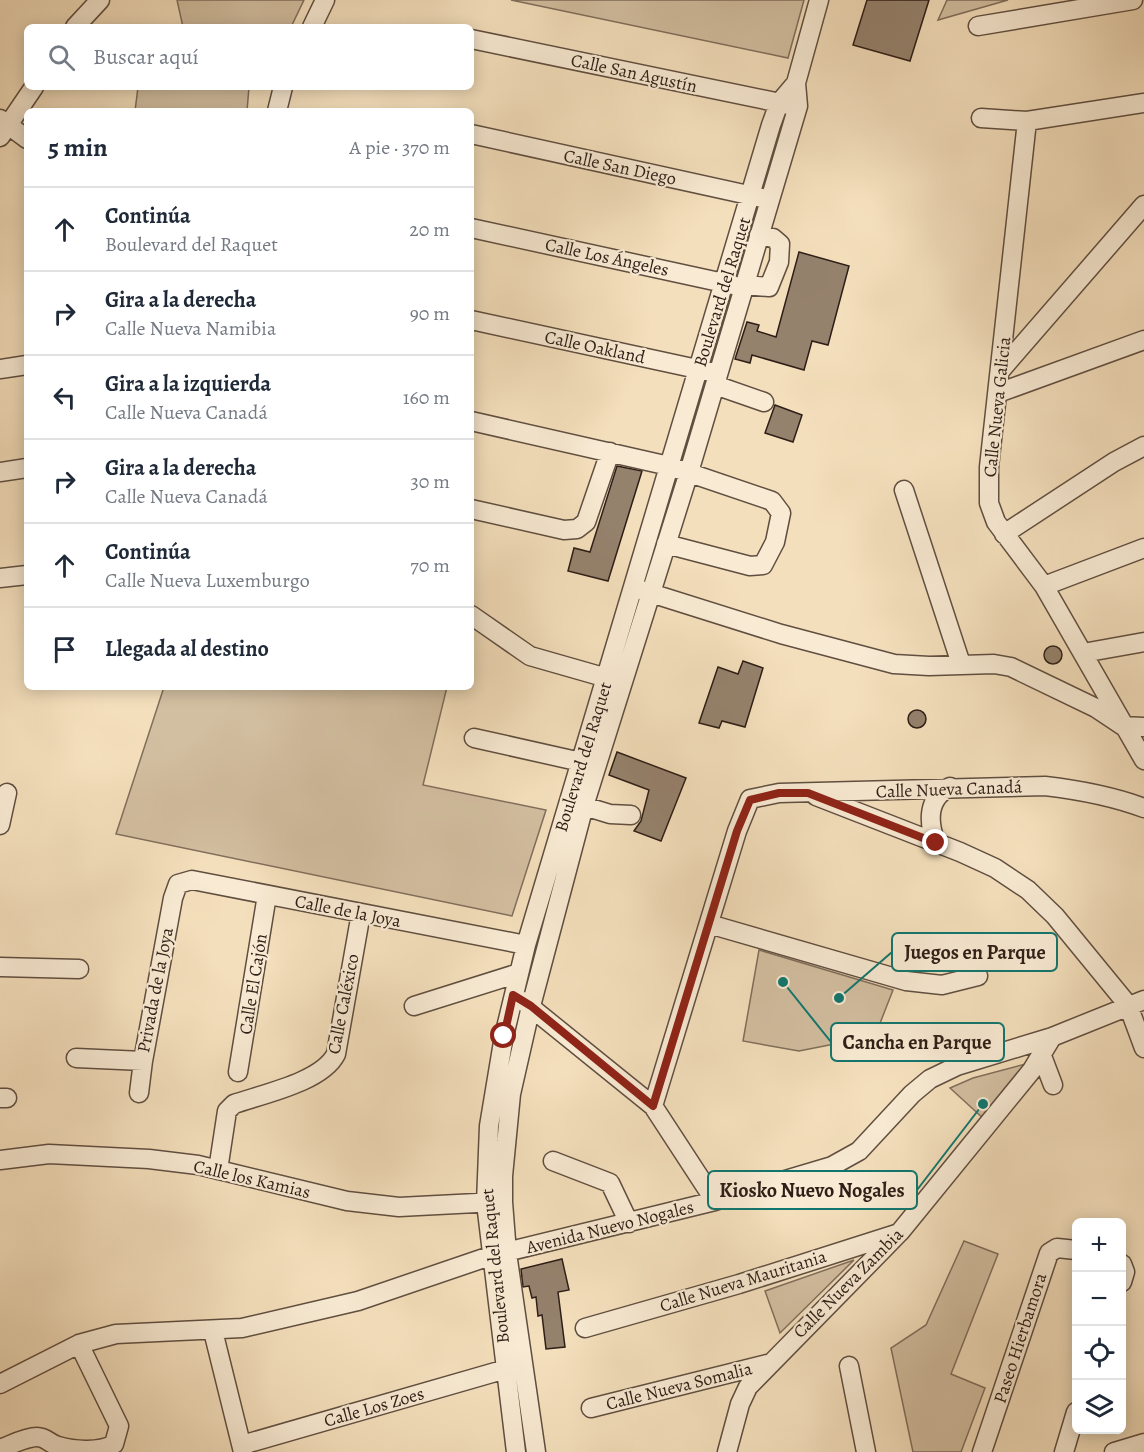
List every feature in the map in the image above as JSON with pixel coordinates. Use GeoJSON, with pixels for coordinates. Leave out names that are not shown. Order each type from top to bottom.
{"type":"FeatureCollection","features":[{"type":"Feature","properties":{"kind":"street"},"geometry":{"type":"LineString","coordinates":[[78,24],[100,0]]}},
{"type":"Feature","properties":{"kind":"street"},"geometry":{"type":"LineString","coordinates":[[313,24],[325,0]]}},
{"type":"Feature","properties":{"kind":"street","name":"Boulevard del Raquet"},"geometry":{"type":"LineString","coordinates":[[516,1452],[506,1369],[489,1126],[513,995],[607,678],[643,590],[666,544],[689,472],[798,106],[796,83],[819,0]]}},
{"type":"Feature","properties":{"kind":"street"},"geometry":{"type":"LineString","coordinates":[[978,26],[1133,0]]}},
{"type":"Feature","properties":{"kind":"street","name":"Calle San Agustín"},"geometry":{"type":"LineString","coordinates":[[474,40],[798,106]]}},
{"type":"Feature","properties":{"kind":"street","name":"Boulevard del Raquet"},"geometry":{"type":"LineString","coordinates":[[494,1202],[503,1176],[511,1094],[531,1006],[643,590],[669,466],[778,103],[796,83]]}},
{"type":"Feature","properties":{"kind":"street"},"geometry":{"type":"LineString","coordinates":[[24,138],[3,127],[32,90]]}},
{"type":"Feature","properties":{"kind":"street"},"geometry":{"type":"LineString","coordinates":[[278,108],[282,90]]}},
{"type":"Feature","properties":{"kind":"street"},"geometry":{"type":"LineString","coordinates":[[981,118],[1027,121],[1144,104]]}},
{"type":"Feature","properties":{"kind":"street","name":"Calle Nueva Galicia"},"geometry":{"type":"LineString","coordinates":[[1027,121],[988,485],[989,503],[1004,534],[1044,586],[1144,759]]}},
{"type":"Feature","properties":{"kind":"street","name":"Calle San Diego"},"geometry":{"type":"LineString","coordinates":[[474,135],[769,200]]}},
{"type":"Feature","properties":{"kind":"street"},"geometry":{"type":"LineString","coordinates":[[1000,371],[1144,205]]}},
{"type":"Feature","properties":{"kind":"street","name":"Calle Los Ángeles"},"geometry":{"type":"LineString","coordinates":[[474,229],[723,283],[769,287],[779,262],[780,244],[773,238],[759,235]]}},
{"type":"Feature","properties":{"kind":"street","name":"Calle Oakland"},"geometry":{"type":"LineString","coordinates":[[474,321],[699,369],[764,402]]}},
{"type":"Feature","properties":{"kind":"street"},"geometry":{"type":"LineString","coordinates":[[998,393],[1144,340]]}},
{"type":"Feature","properties":{"kind":"street"},"geometry":{"type":"LineString","coordinates":[[0,369],[24,365]]}},
{"type":"Feature","properties":{"kind":"street"},"geometry":{"type":"LineString","coordinates":[[474,422],[669,466],[777,506],[781,513],[775,542],[763,565],[756,566],[666,544]]}},
{"type":"Feature","properties":{"kind":"street"},"geometry":{"type":"LineString","coordinates":[[1004,534],[1114,462],[1144,446]]}},
{"type":"Feature","properties":{"kind":"street"},"geometry":{"type":"LineString","coordinates":[[474,510],[564,530],[577,529],[586,522],[610,452]]}},
{"type":"Feature","properties":{"kind":"street"},"geometry":{"type":"LineString","coordinates":[[0,472],[24,468]]}},
{"type":"Feature","properties":{"kind":"street"},"geometry":{"type":"LineString","coordinates":[[904,490],[961,664]]}},
{"type":"Feature","properties":{"kind":"street"},"geometry":{"type":"LineString","coordinates":[[1044,586],[1144,548]]}},
{"type":"Feature","properties":{"kind":"street"},"geometry":{"type":"LineString","coordinates":[[0,578],[24,575]]}},
{"type":"Feature","properties":{"kind":"street"},"geometry":{"type":"LineString","coordinates":[[643,590],[781,634],[878,660],[911,666],[994,664],[1011,667],[1079,698],[1123,726],[1144,728]]}},
{"type":"Feature","properties":{"kind":"street"},"geometry":{"type":"LineString","coordinates":[[474,617],[530,656],[607,678]]}},
{"type":"Feature","properties":{"kind":"street"},"geometry":{"type":"LineString","coordinates":[[1083,653],[1144,642]]}},
{"type":"Feature","properties":{"kind":"street"},"geometry":{"type":"LineString","coordinates":[[474,738],[581,762]]}},
{"type":"Feature","properties":{"kind":"street","name":"Calle Nueva Canadá"},"geometry":{"type":"LineString","coordinates":[[653,1106],[743,813],[750,800],[779,793],[1045,786],[1121,799],[1144,808]]}},
{"type":"Feature","properties":{"kind":"street"},"geometry":{"type":"LineString","coordinates":[[936,843],[931,829],[933,802],[940,792],[950,788]]}},
{"type":"Feature","properties":{"kind":"street"},"geometry":{"type":"LineString","coordinates":[[0,825],[7,793]]}},
{"type":"Feature","properties":{"kind":"street"},"geometry":{"type":"LineString","coordinates":[[808,793],[995,868],[1028,890],[1136,1003],[1144,1048]]}},
{"type":"Feature","properties":{"kind":"street"},"geometry":{"type":"LineString","coordinates":[[584,807],[610,814],[631,815]]}},
{"type":"Feature","properties":{"kind":"street","name":"Calle de la Joya"},"geometry":{"type":"LineString","coordinates":[[175,890],[178,884],[192,880],[526,945]]}},
{"type":"Feature","properties":{"kind":"street","name":"Privada de la Joya"},"geometry":{"type":"LineString","coordinates":[[76,1058],[143,1061],[175,890]]}},
{"type":"Feature","properties":{"kind":"street","name":"Calle El Cajón"},"geometry":{"type":"LineString","coordinates":[[238,1072],[267,895]]}},
{"type":"Feature","properties":{"kind":"street","name":"Calle Caléxico"},"geometry":{"type":"LineString","coordinates":[[218,1170],[227,1111],[234,1104],[314,1075],[332,1063],[336,1054],[361,913]]}},
{"type":"Feature","properties":{"kind":"street"},"geometry":{"type":"LineString","coordinates":[[709,924],[906,981],[942,985],[978,976]]}},
{"type":"Feature","properties":{"kind":"street"},"geometry":{"type":"LineString","coordinates":[[0,967],[79,969]]}},
{"type":"Feature","properties":{"kind":"street"},"geometry":{"type":"LineString","coordinates":[[414,1006],[519,972]]}},
{"type":"Feature","properties":{"kind":"street"},"geometry":{"type":"LineString","coordinates":[[513,995],[531,1006],[653,1106],[715,1201]]}},
{"type":"Feature","properties":{"kind":"street","name":"Avenida Nuevo Nogales"},"geometry":{"type":"LineString","coordinates":[[0,1384],[79,1344],[116,1334],[242,1328],[358,1301],[499,1255],[715,1201],[832,1166],[847,1159],[930,1079],[957,1066],[1052,1037],[1136,1003]]}},
{"type":"Feature","properties":{"kind":"street","name":"Calle Nueva Zambia"},"geometry":{"type":"LineString","coordinates":[[727,1452],[740,1404],[748,1387],[767,1364],[900,1232],[1042,1056],[1052,1037]]}},
{"type":"Feature","properties":{"kind":"street"},"geometry":{"type":"LineString","coordinates":[[1042,1056],[1053,1085]]}},
{"type":"Feature","properties":{"kind":"street"},"geometry":{"type":"LineString","coordinates":[[139,1093],[143,1061]]}},
{"type":"Feature","properties":{"kind":"street","name":"Calle los Kamias"},"geometry":{"type":"LineString","coordinates":[[0,1160],[49,1154],[149,1159],[218,1170],[347,1201],[399,1207],[494,1202]]}},
{"type":"Feature","properties":{"kind":"street"},"geometry":{"type":"LineString","coordinates":[[554,1161],[610,1183],[629,1223]]}},
{"type":"Feature","properties":{"kind":"street","name":"Calle Nueva Mauritania"},"geometry":{"type":"LineString","coordinates":[[585,1328],[739,1284],[900,1232]]}},
{"type":"Feature","properties":{"kind":"street","name":"Paseo Hierbamora"},"geometry":{"type":"LineString","coordinates":[[982,1452],[1049,1253],[1057,1248],[1072,1250]]}},
{"type":"Feature","properties":{"kind":"street","name":"Boulevard del Raquet"},"geometry":{"type":"LineString","coordinates":[[499,1255],[536,1452]]}},
{"type":"Feature","properties":{"kind":"street"},"geometry":{"type":"LineString","coordinates":[[213,1331],[243,1449]]}},
{"type":"Feature","properties":{"kind":"street"},"geometry":{"type":"LineString","coordinates":[[0,1449],[34,1436],[43,1437],[57,1449],[106,1449],[114,1444],[118,1436],[116,1419],[79,1344]]}},
{"type":"Feature","properties":{"kind":"street","name":"Calle Nueva Somalia"},"geometry":{"type":"LineString","coordinates":[[591,1408],[767,1364]]}},
{"type":"Feature","properties":{"kind":"street"},"geometry":{"type":"LineString","coordinates":[[849,1366],[866,1452]]}},
{"type":"Feature","properties":{"kind":"street","name":"Calle Los Zoes"},"geometry":{"type":"LineString","coordinates":[[243,1449],[506,1369]]}},
{"type":"Feature","properties":{"kind":"street"},"geometry":{"type":"LineString","coordinates":[[1064,1452],[1072,1427]]}},
{"type":"Feature","properties":{"kind":"street"},"geometry":{"type":"LineString","coordinates":[[1113,1452],[1144,1443]]}},
{"type":"Feature","properties":{"kind":"shaded area"},"geometry":{"type":"Polygon","coordinates":[[[177,0],[304,0],[292,24],[182,24],[177,0]]]}},
{"type":"Feature","properties":{"kind":"shaded area"},"geometry":{"type":"Polygon","coordinates":[[[511,0],[804,0],[788,58],[511,0]]]}},
{"type":"Feature","properties":{"kind":"shaded area"},"geometry":{"type":"Polygon","coordinates":[[[947,0],[1008,0],[938,20],[947,0]]]}},
{"type":"Feature","properties":{"kind":"shaded area"},"geometry":{"type":"Polygon","coordinates":[[[138,90],[249,90],[247,108],[135,108],[138,90]]]}},
{"type":"Feature","properties":{"kind":"shaded area"},"geometry":{"type":"Polygon","coordinates":[[[163,690],[446,690],[423,785],[546,810],[512,916],[116,834],[163,690]]]}},
{"type":"Feature","properties":{"kind":"shaded area"},"geometry":{"type":"Polygon","coordinates":[[[759,950],[893,990],[875,1036],[799,1051],[743,1041],[759,950]]]}},
{"type":"Feature","properties":{"kind":"shaded area"},"geometry":{"type":"Polygon","coordinates":[[[1033,1062],[985,1120],[950,1088],[973,1078],[1033,1062]]]}},
{"type":"Feature","properties":{"kind":"shaded area"},"geometry":{"type":"Polygon","coordinates":[[[964,1241],[998,1254],[951,1374],[985,1388],[961,1452],[913,1452],[891,1348],[926,1325],[964,1241]]]}},
{"type":"Feature","properties":{"kind":"shaded area"},"geometry":{"type":"Polygon","coordinates":[[[854,1260],[780,1333],[765,1291],[854,1260]]]}},
{"type":"Feature","properties":{"kind":"building"},"geometry":{"type":"Polygon","coordinates":[[[867,0],[929,0],[910,61],[853,45],[867,0]]]}},
{"type":"Feature","properties":{"kind":"building"},"geometry":{"type":"Polygon","coordinates":[[[799,252],[849,266],[828,345],[812,341],[804,370],[752,355],[750,363],[735,359],[747,322],[759,325],[757,331],[776,337],[799,252]]]}},
{"type":"Feature","properties":{"kind":"building"},"geometry":{"type":"Polygon","coordinates":[[[775,405],[802,415],[793,442],[765,433],[775,405]]]}},
{"type":"Feature","properties":{"kind":"building"},"geometry":{"type":"Polygon","coordinates":[[[617,466],[642,471],[608,581],[568,571],[574,548],[590,552],[617,466]]]}},
{"type":"Feature","properties":{"kind":"building"},"geometry":{"type":"Polygon","coordinates":[[[1053,646],[1059,649],[1062,655],[1059,661],[1053,664],[1047,661],[1044,655],[1047,649],[1053,646]]]}},
{"type":"Feature","properties":{"kind":"building"},"geometry":{"type":"Polygon","coordinates":[[[743,661],[763,668],[745,727],[722,721],[719,728],[699,723],[718,667],[738,674],[743,661]]]}},
{"type":"Feature","properties":{"kind":"building"},"geometry":{"type":"Polygon","coordinates":[[[917,710],[923,713],[926,719],[923,725],[917,728],[911,725],[908,719],[911,713],[917,710]]]}},
{"type":"Feature","properties":{"kind":"building"},"geometry":{"type":"Polygon","coordinates":[[[617,752],[686,778],[661,841],[634,831],[641,821],[649,790],[609,775],[617,752]]]}},
{"type":"Feature","properties":{"kind":"building"},"geometry":{"type":"Polygon","coordinates":[[[562,1259],[569,1290],[558,1292],[565,1347],[546,1349],[542,1315],[538,1316],[536,1297],[532,1298],[529,1286],[523,1287],[521,1269],[562,1259]]]}},
{"type":"Feature","properties":{"kind":"place","name":"Cancha en Parque"},"geometry":{"type":"Point","coordinates":[783,982]}},
{"type":"Feature","properties":{"kind":"place","name":"Juegos en Parque"},"geometry":{"type":"Point","coordinates":[839,998]}},
{"type":"Feature","properties":{"kind":"place","name":"Kiosko Nuevo Nogales"},"geometry":{"type":"Point","coordinates":[983,1104]}},
{"type":"Feature","properties":{"kind":"route"},"geometry":{"type":"LineString","coordinates":[[504,1036],[513,995],[531,1006],[653,1106],[737,831],[750,800],[779,793],[808,793],[936,843]]}}]}
